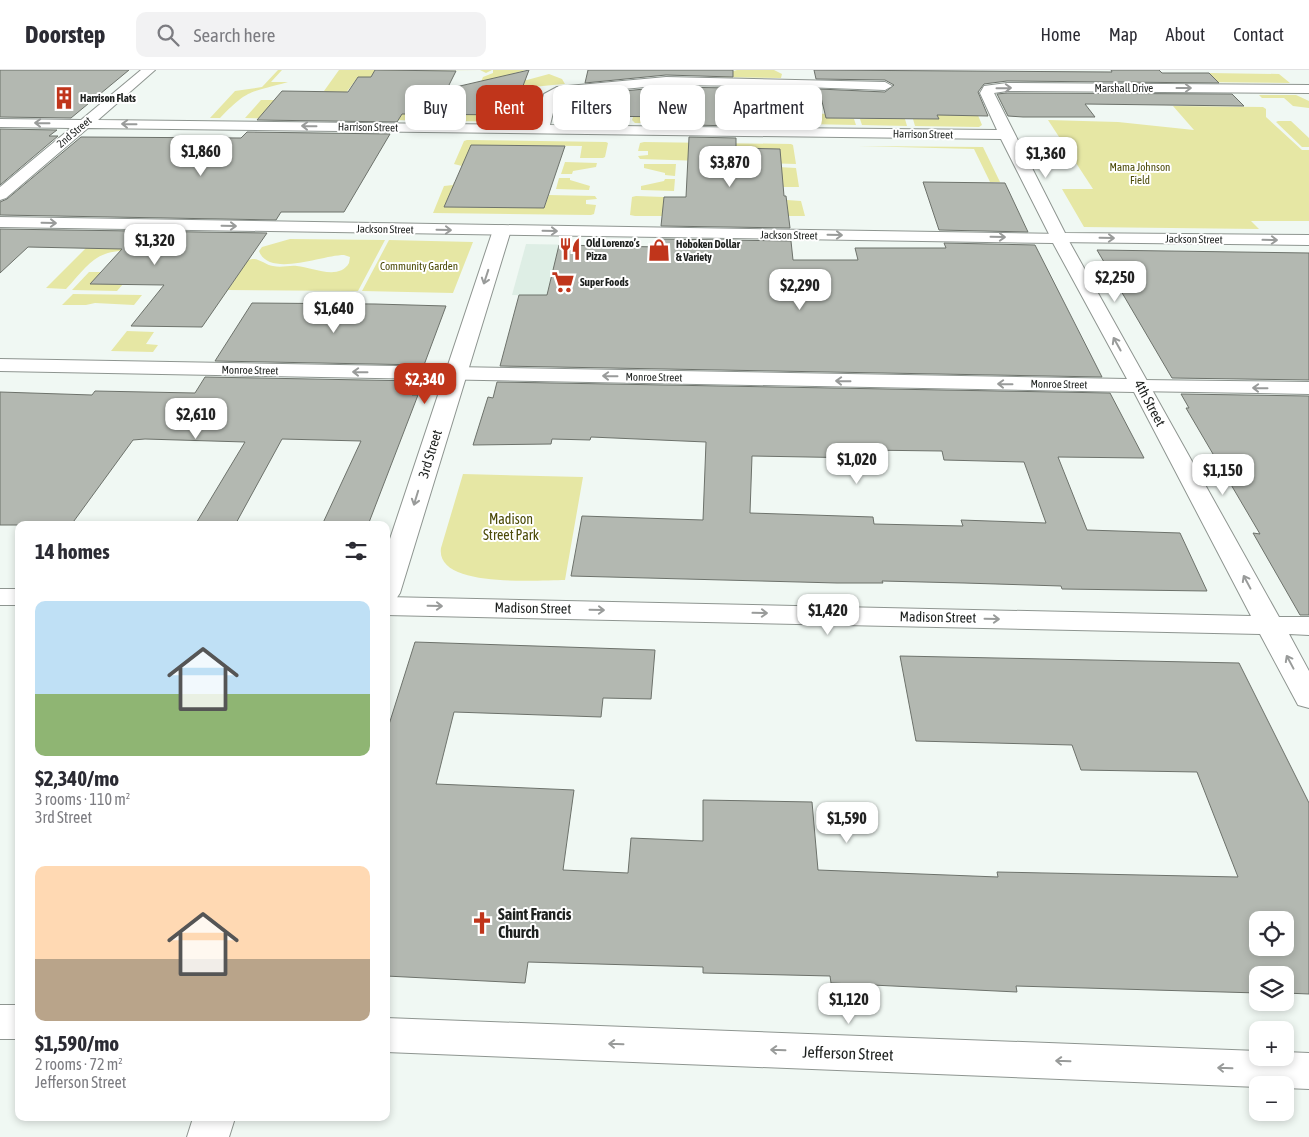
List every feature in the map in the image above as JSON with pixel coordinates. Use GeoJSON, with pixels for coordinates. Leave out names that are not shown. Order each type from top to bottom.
{"type":"FeatureCollection","features":[{"type":"Feature","properties":{"kind":"street","name":"2nd Street"},"geometry":{"type":"LineString","coordinates":[[0,195],[150,70]]}},
{"type":"Feature","properties":{"kind":"street"},"geometry":{"type":"LineString","coordinates":[[1037,73],[1042,88]]}},
{"type":"Feature","properties":{"kind":"street","name":"Marshall Drive"},"geometry":{"type":"LineString","coordinates":[[1295,77],[1309,89]]}},
{"type":"Feature","properties":{"kind":"street"},"geometry":{"type":"LineString","coordinates":[[543,125],[551,94],[557,91],[666,81],[885,86]]}},
{"type":"Feature","properties":{"kind":"street"},"geometry":{"type":"LineString","coordinates":[[769,82],[773,132]]}},
{"type":"Feature","properties":{"kind":"street","name":"Marshall Drive"},"geometry":{"type":"LineString","coordinates":[[1006,135],[987,93],[988,90],[999,87],[1309,89]]}},
{"type":"Feature","properties":{"kind":"street","name":"Harrison Street"},"geometry":{"type":"LineString","coordinates":[[0,123],[476,128]]}},
{"type":"Feature","properties":{"kind":"street","name":"Harrison Street"},"geometry":{"type":"LineString","coordinates":[[543,129],[1006,135]]}},
{"type":"Feature","properties":{"kind":"street","name":"4th Street"},"geometry":{"type":"LineString","coordinates":[[1006,135],[1059,238],[1309,698]]}},
{"type":"Feature","properties":{"kind":"street","name":"Jackson Street"},"geometry":{"type":"LineString","coordinates":[[0,222],[1309,240]]}},
{"type":"Feature","properties":{"kind":"street","name":"3rd Street"},"geometry":{"type":"LineString","coordinates":[[390,580],[502,230]]}},
{"type":"Feature","properties":{"kind":"street","name":"Monroe Street"},"geometry":{"type":"LineString","coordinates":[[0,365],[1309,388]]}},
{"type":"Feature","properties":{"kind":"street"},"geometry":{"type":"LineString","coordinates":[[0,597],[15,597]]}},
{"type":"Feature","properties":{"kind":"street","name":"Madison Street"},"geometry":{"type":"LineString","coordinates":[[390,606],[1309,626]]}},
{"type":"Feature","properties":{"kind":"street"},"geometry":{"type":"LineString","coordinates":[[0,1022],[15,1022]]}},
{"type":"Feature","properties":{"kind":"street","name":"Jefferson Street"},"geometry":{"type":"LineString","coordinates":[[390,1035],[1309,1071]]}},
{"type":"Feature","properties":{"kind":"street"},"geometry":{"type":"LineString","coordinates":[[208,1137],[213,1121]]}},
{"type":"Feature","properties":{"kind":"shaded area"},"geometry":{"type":"Polygon","coordinates":[[[526,244],[705,247],[705,298],[512,295],[526,244]]]}},
{"type":"Feature","properties":{"kind":"green space"},"geometry":{"type":"Polygon","coordinates":[[[278,70],[282,70],[271,82],[288,82],[257,90],[244,96],[220,118],[210,118],[235,91],[262,87],[278,70]]]}},
{"type":"Feature","properties":{"kind":"green space"},"geometry":{"type":"Polygon","coordinates":[[[339,70],[480,70],[375,71],[371,77],[358,77],[342,98],[324,91],[339,70]]]}},
{"type":"Feature","properties":{"kind":"green space"},"geometry":{"type":"Polygon","coordinates":[[[480,70],[492,70],[486,73],[480,70]]]}},
{"type":"Feature","properties":{"kind":"green space"},"geometry":{"type":"Polygon","coordinates":[[[493,70],[526,70],[511,74],[527,80],[549,74],[562,79],[565,84],[543,86],[491,85],[481,82],[483,77],[493,73],[493,70]]]}},
{"type":"Feature","properties":{"kind":"green space"},"geometry":{"type":"Polygon","coordinates":[[[737,70],[774,70],[782,74],[781,78],[712,77],[710,74],[724,74],[737,70]]]}},
{"type":"Feature","properties":{"kind":"green space"},"geometry":{"type":"Polygon","coordinates":[[[1209,73],[1279,74],[1290,83],[1198,82],[1209,73]]]}},
{"type":"Feature","properties":{"kind":"green space"},"geometry":{"type":"Polygon","coordinates":[[[1259,95],[1296,95],[1309,101],[1309,108],[1293,106],[1284,98],[1262,98],[1259,95]]]}},
{"type":"Feature","properties":{"kind":"green space"},"geometry":{"type":"Polygon","coordinates":[[[261,100],[274,100],[316,119],[245,118],[261,100]]]}},
{"type":"Feature","properties":{"kind":"green space"},"geometry":{"type":"Polygon","coordinates":[[[398,103],[405,104],[405,120],[390,120],[398,103]]]}},
{"type":"Feature","properties":{"kind":"green space","name":"Mama Johnson Field"},"geometry":{"type":"Polygon","coordinates":[[[1173,106],[1263,107],[1266,109],[1266,117],[1302,150],[1309,150],[1309,221],[1251,221],[1259,229],[1084,227],[1062,189],[1093,189],[1048,120],[1118,122],[1194,130],[1173,106]]]}},
{"type":"Feature","properties":{"kind":"green space"},"geometry":{"type":"Polygon","coordinates":[[[975,108],[982,125],[979,127],[915,126],[913,119],[939,119],[937,115],[964,115],[975,108]]]}},
{"type":"Feature","properties":{"kind":"green space"},"geometry":{"type":"Polygon","coordinates":[[[466,114],[476,115],[476,121],[466,121],[466,114]]]}},
{"type":"Feature","properties":{"kind":"green space"},"geometry":{"type":"Polygon","coordinates":[[[822,114],[829,114],[830,118],[854,119],[856,125],[822,124],[822,114]]]}},
{"type":"Feature","properties":{"kind":"green space"},"geometry":{"type":"Polygon","coordinates":[[[633,117],[640,117],[640,123],[635,123],[632,120],[633,117]]]}},
{"type":"Feature","properties":{"kind":"green space"},"geometry":{"type":"Polygon","coordinates":[[[860,119],[905,119],[907,126],[862,125],[860,119]]]}},
{"type":"Feature","properties":{"kind":"green space"},"geometry":{"type":"Polygon","coordinates":[[[1291,121],[1309,138],[1309,147],[1302,147],[1276,122],[1291,121]]]}},
{"type":"Feature","properties":{"kind":"green space"},"geometry":{"type":"Polygon","coordinates":[[[464,141],[608,143],[605,157],[603,158],[580,158],[582,146],[471,145],[486,169],[461,168],[462,166],[454,164],[464,141]]]}},
{"type":"Feature","properties":{"kind":"green space"},"geometry":{"type":"Polygon","coordinates":[[[640,143],[791,144],[793,145],[796,164],[640,159],[638,156],[648,155],[648,151],[638,151],[640,143]]]}},
{"type":"Feature","properties":{"kind":"green space"},"geometry":{"type":"Polygon","coordinates":[[[858,146],[983,147],[1000,182],[990,182],[974,149],[858,146]]]}},
{"type":"Feature","properties":{"kind":"green space"},"geometry":{"type":"Polygon","coordinates":[[[565,162],[597,163],[596,167],[573,171],[572,174],[561,174],[565,162]]]}},
{"type":"Feature","properties":{"kind":"green space"},"geometry":{"type":"Polygon","coordinates":[[[644,164],[676,164],[675,176],[665,175],[665,173],[644,168],[644,164]]]}},
{"type":"Feature","properties":{"kind":"green space"},"geometry":{"type":"Polygon","coordinates":[[[778,167],[796,168],[799,187],[762,187],[778,167]]]}},
{"type":"Feature","properties":{"kind":"green space"},"geometry":{"type":"Polygon","coordinates":[[[559,178],[570,178],[570,180],[590,186],[589,190],[556,189],[559,178]]]}},
{"type":"Feature","properties":{"kind":"green space"},"geometry":{"type":"Polygon","coordinates":[[[665,179],[675,179],[674,191],[641,190],[641,186],[664,181],[665,179]]]}},
{"type":"Feature","properties":{"kind":"green space"},"geometry":{"type":"Polygon","coordinates":[[[454,182],[490,183],[486,195],[450,194],[444,207],[544,208],[549,195],[595,196],[597,199],[586,200],[586,204],[596,205],[594,214],[591,215],[433,213],[444,186],[453,185],[454,182]]]}},
{"type":"Feature","properties":{"kind":"green space"},"geometry":{"type":"Polygon","coordinates":[[[632,197],[664,197],[663,209],[788,211],[787,200],[801,201],[805,216],[635,216],[630,215],[632,197]]]}},
{"type":"Feature","properties":{"kind":"green space"},"geometry":{"type":"Polygon","coordinates":[[[98,236],[127,251],[106,253],[92,261],[66,289],[46,288],[98,236]]]}},
{"type":"Feature","properties":{"kind":"green space"},"geometry":{"type":"Polygon","coordinates":[[[290,239],[385,240],[358,291],[228,290],[241,270],[216,270],[252,259],[273,266],[297,266],[324,272],[339,271],[349,263],[350,257],[344,255],[297,263],[273,263],[265,259],[259,251],[262,247],[290,239]]]}},
{"type":"Feature","properties":{"kind":"green space","name":"Community Garden"},"geometry":{"type":"Polygon","coordinates":[[[389,240],[473,242],[453,293],[362,291],[389,240]]]}},
{"type":"Feature","properties":{"kind":"green space"},"geometry":{"type":"Polygon","coordinates":[[[89,272],[101,272],[91,284],[123,284],[117,291],[72,290],[89,272]]]}},
{"type":"Feature","properties":{"kind":"green space"},"geometry":{"type":"Polygon","coordinates":[[[73,294],[142,295],[134,305],[95,303],[62,305],[73,294]]]}},
{"type":"Feature","properties":{"kind":"green space"},"geometry":{"type":"Polygon","coordinates":[[[127,331],[154,332],[146,344],[158,345],[153,352],[111,351],[127,331]]]}},
{"type":"Feature","properties":{"kind":"green space","name":"Madison Street Park"},"geometry":{"type":"Polygon","coordinates":[[[463,474],[583,477],[565,580],[513,581],[471,576],[454,570],[444,561],[441,548],[463,474]]]}},
{"type":"Feature","properties":{"kind":"building"},"geometry":{"type":"Polygon","coordinates":[[[0,70],[129,70],[71,118],[0,117],[0,70]]]}},
{"type":"Feature","properties":{"kind":"building"},"geometry":{"type":"Polygon","coordinates":[[[375,70],[456,71],[449,85],[405,85],[405,114],[402,114],[397,122],[257,120],[282,91],[348,92],[358,77],[371,77],[375,70]]]}},
{"type":"Feature","properties":{"kind":"building"},"geometry":{"type":"Polygon","coordinates":[[[529,70],[523,85],[476,85],[476,115],[466,115],[466,85],[464,85],[529,70]]]}},
{"type":"Feature","properties":{"kind":"building"},"geometry":{"type":"Polygon","coordinates":[[[588,70],[733,70],[733,77],[666,75],[585,83],[588,70]]]}},
{"type":"Feature","properties":{"kind":"building"},"geometry":{"type":"Polygon","coordinates":[[[814,70],[1112,72],[1111,70],[1159,70],[1162,73],[1209,73],[1219,83],[1007,81],[984,84],[978,92],[988,116],[937,115],[939,119],[826,118],[822,101],[822,89],[885,92],[894,85],[885,80],[816,79],[814,70]]]}},
{"type":"Feature","properties":{"kind":"building"},"geometry":{"type":"Polygon","coordinates":[[[705,88],[715,88],[715,126],[705,125],[705,88]]]}},
{"type":"Feature","properties":{"kind":"building"},"geometry":{"type":"Polygon","coordinates":[[[640,89],[640,117],[630,116],[630,90],[640,89]]]}},
{"type":"Feature","properties":{"kind":"building"},"geometry":{"type":"Polygon","coordinates":[[[997,94],[1232,94],[1244,106],[1085,104],[1095,117],[1023,117],[1008,116],[997,94]]]}},
{"type":"Feature","properties":{"kind":"building"},"geometry":{"type":"Polygon","coordinates":[[[0,129],[57,130],[49,136],[58,136],[0,185],[0,129]]]}},
{"type":"Feature","properties":{"kind":"building"},"geometry":{"type":"Polygon","coordinates":[[[247,132],[390,134],[344,212],[281,212],[276,220],[0,215],[0,202],[7,199],[81,137],[241,138],[247,132]]]}},
{"type":"Feature","properties":{"kind":"building"},"geometry":{"type":"Polygon","coordinates":[[[689,137],[736,138],[736,148],[780,149],[784,196],[786,196],[790,228],[661,226],[664,197],[686,197],[689,137]]]}},
{"type":"Feature","properties":{"kind":"building"},"geometry":{"type":"Polygon","coordinates":[[[471,145],[565,146],[544,208],[444,207],[471,145]]]}},
{"type":"Feature","properties":{"kind":"building"},"geometry":{"type":"Polygon","coordinates":[[[923,182],[1005,183],[1028,232],[939,230],[923,182]]]}},
{"type":"Feature","properties":{"kind":"building"},"geometry":{"type":"Polygon","coordinates":[[[0,229],[267,233],[202,327],[131,326],[164,285],[90,284],[122,249],[28,247],[0,273],[0,229]]]}},
{"type":"Feature","properties":{"kind":"building"},"geometry":{"type":"Polygon","coordinates":[[[660,239],[791,241],[793,260],[858,260],[855,248],[946,248],[944,243],[1035,245],[1102,377],[500,366],[519,295],[547,295],[559,245],[659,247],[660,239]]]}},
{"type":"Feature","properties":{"kind":"building"},"geometry":{"type":"Polygon","coordinates":[[[1097,250],[1309,253],[1309,380],[1172,378],[1097,250]]]}},
{"type":"Feature","properties":{"kind":"building"},"geometry":{"type":"Polygon","coordinates":[[[252,303],[446,306],[424,365],[215,361],[252,303]]]}},
{"type":"Feature","properties":{"kind":"building"},"geometry":{"type":"Polygon","coordinates":[[[205,377],[418,381],[412,395],[418,395],[370,521],[324,521],[361,441],[282,439],[237,521],[197,521],[245,442],[145,439],[133,440],[74,521],[15,521],[15,525],[0,525],[0,392],[92,395],[95,391],[195,393],[205,377]]]}},
{"type":"Feature","properties":{"kind":"building"},"geometry":{"type":"Polygon","coordinates":[[[497,382],[1110,393],[1144,458],[1058,457],[1087,530],[1180,533],[1207,591],[1062,589],[1061,586],[882,581],[883,583],[837,583],[571,576],[582,516],[703,520],[706,442],[591,437],[590,440],[552,439],[551,444],[473,445],[488,397],[493,398],[497,382]],[[863,450],[864,458],[752,456],[750,513],[873,517],[874,524],[963,526],[961,520],[1046,523],[1024,462],[944,460],[942,451],[863,450]]]}},
{"type":"Feature","properties":{"kind":"building"},"geometry":{"type":"Polygon","coordinates":[[[1181,394],[1309,396],[1309,615],[1300,615],[1253,533],[1260,534],[1186,408],[1189,408],[1181,394]]]}},
{"type":"Feature","properties":{"kind":"building"},"geometry":{"type":"Polygon","coordinates":[[[415,642],[655,650],[651,699],[603,698],[601,717],[454,712],[436,784],[574,790],[563,870],[628,873],[631,838],[703,841],[703,800],[812,802],[818,870],[998,877],[997,872],[1238,877],[1197,772],[1081,770],[1072,745],[916,741],[900,656],[1239,663],[1309,803],[1309,994],[1294,993],[1294,966],[1249,966],[1249,993],[1016,986],[1017,992],[831,983],[830,976],[703,973],[703,967],[528,962],[525,983],[390,976],[390,721],[415,642]]]}},
{"type":"Feature","properties":{"kind":"place","name":"Harrison Flats"},"geometry":{"type":"Point","coordinates":[64,98]}},
{"type":"Feature","properties":{"kind":"place","name":"Old Lorenzo’s Pizza"},"geometry":{"type":"Point","coordinates":[570,249]}},
{"type":"Feature","properties":{"kind":"place","name":"Hoboken Dollar & Variety"},"geometry":{"type":"Point","coordinates":[659,250]}},
{"type":"Feature","properties":{"kind":"place","name":"Super Foods"},"geometry":{"type":"Point","coordinates":[563,282]}},
{"type":"Feature","properties":{"kind":"place","name":"Saint Francis Church"},"geometry":{"type":"Point","coordinates":[482,923]}}]}
